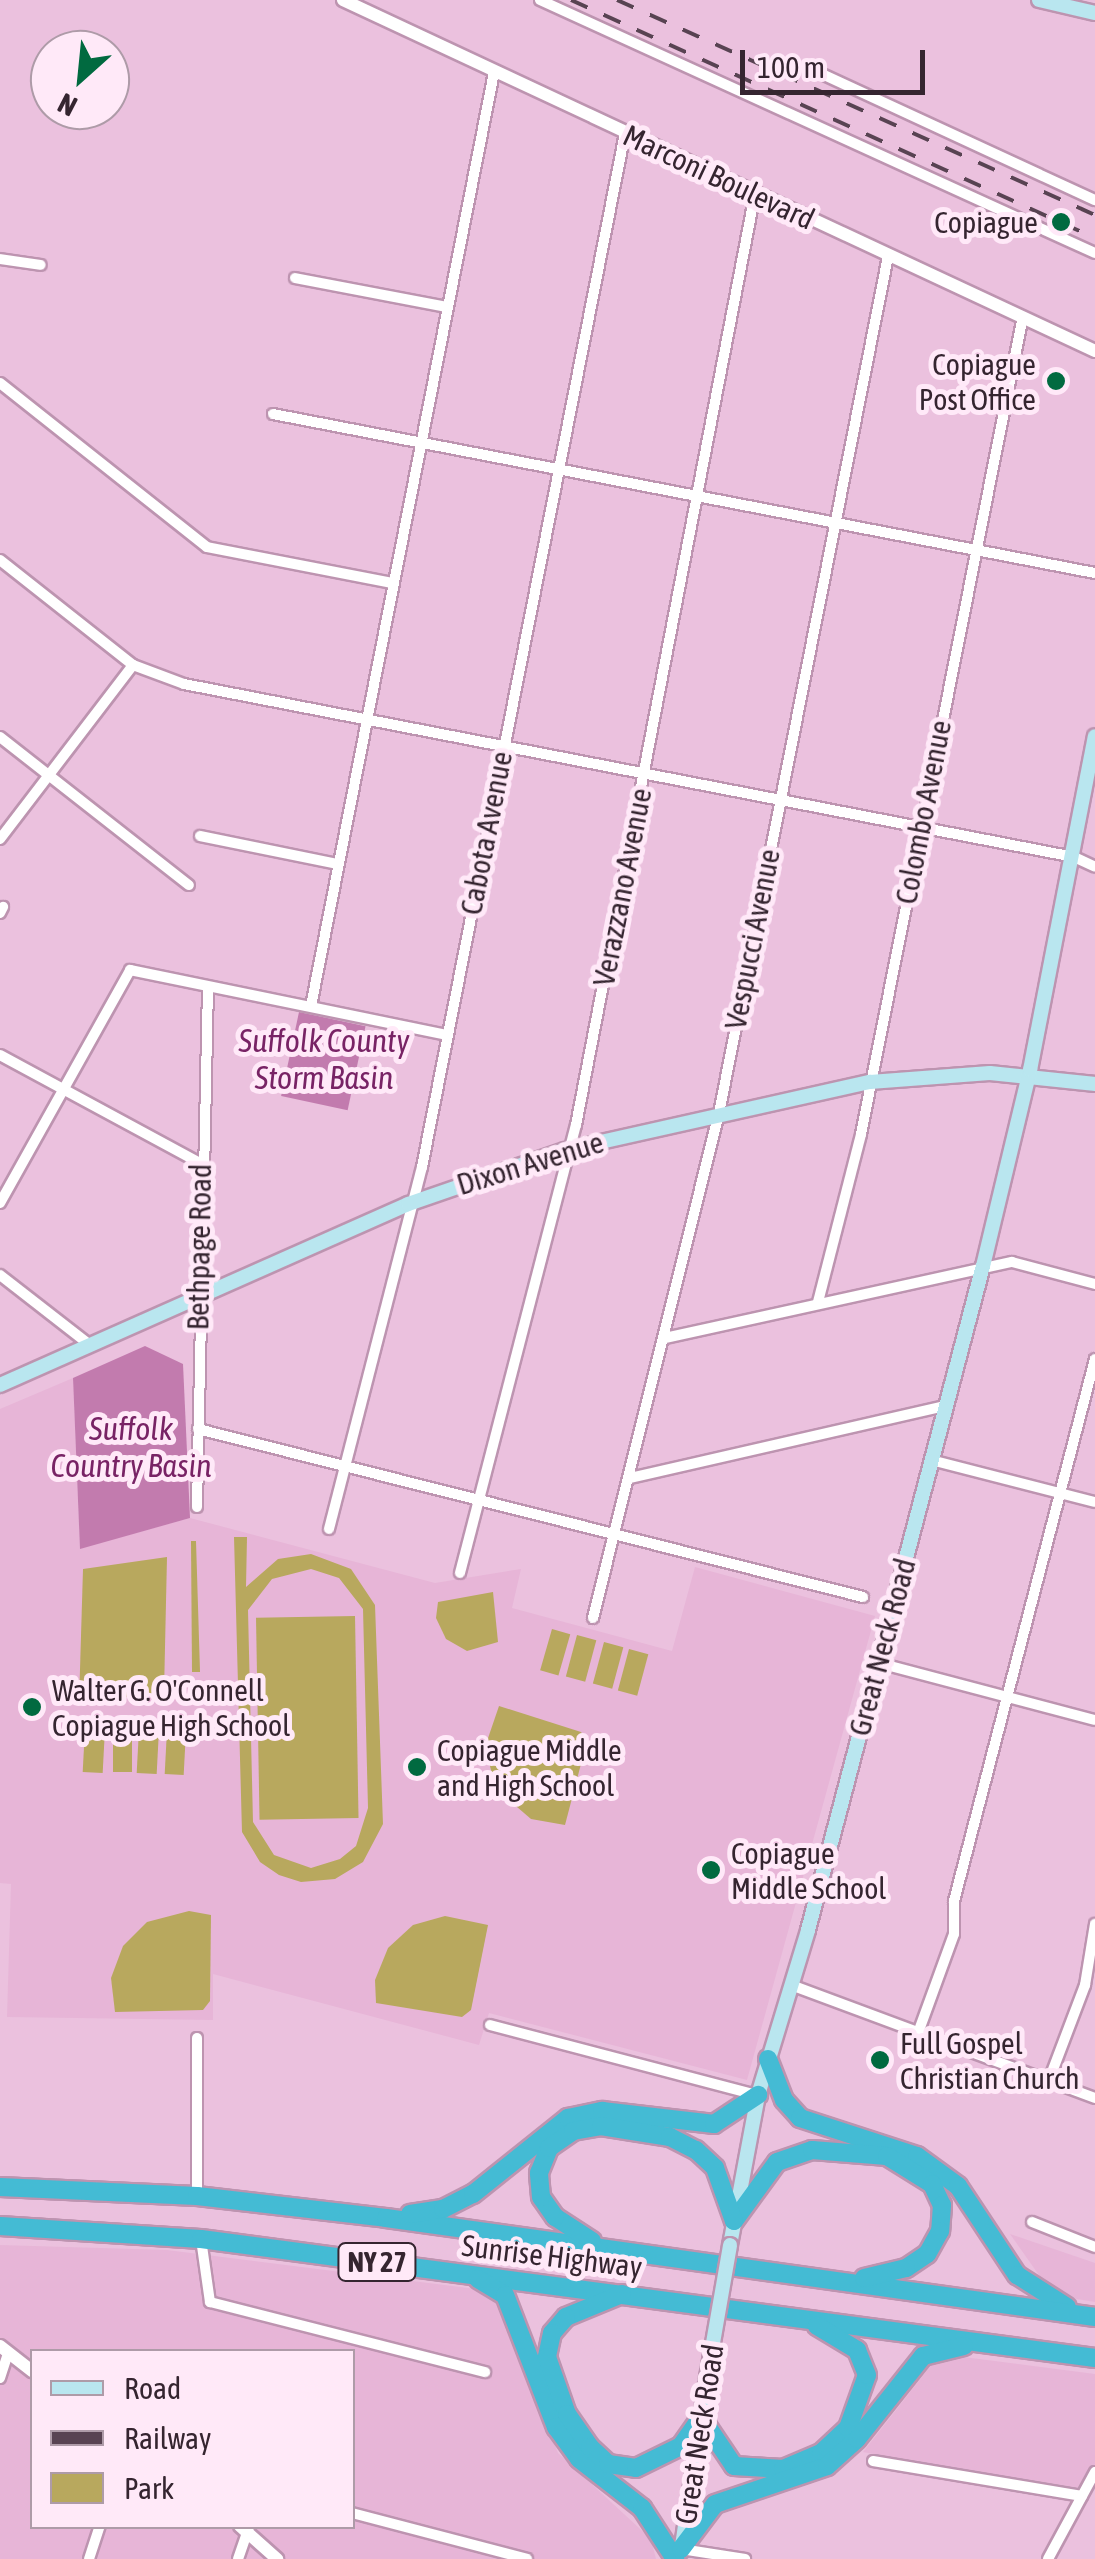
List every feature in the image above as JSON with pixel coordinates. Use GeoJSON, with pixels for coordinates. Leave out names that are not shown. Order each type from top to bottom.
{"type":"FeatureCollection","features":[{"type":"Feature","properties":{"kind":"highway"},"geometry":{"type":"LineString","coordinates":[[768,2059],[784,2100],[800,2118],[918,2156],[958,2186],[1030,2288],[1090,2316]]}},
{"type":"Feature","properties":{"kind":"highway"},"geometry":{"type":"LineString","coordinates":[[386,2218],[443,2209],[473,2194],[568,2118],[602,2111],[714,2124],[758,2096]]}},
{"type":"Feature","properties":{"kind":"highway"},"geometry":{"type":"LineString","coordinates":[[599,2245],[555,2217],[541,2197],[538,2173],[550,2148],[573,2131],[601,2126],[670,2137],[696,2150],[716,2168],[734,2221]]}},
{"type":"Feature","properties":{"kind":"highway"},"geometry":{"type":"LineString","coordinates":[[734,2221],[777,2162],[812,2150],[854,2148],[914,2168],[932,2184],[942,2205],[940,2231],[927,2254],[891,2274],[844,2281]]}},
{"type":"Feature","properties":{"kind":"highway","name":"Sunrise Highway"},"geometry":{"type":"LineString","coordinates":[[0,2187],[197,2196],[386,2218],[1090,2316]]}},
{"type":"Feature","properties":{"kind":"highway","name":"Sunrise Highway"},"geometry":{"type":"LineString","coordinates":[[0,2226],[201,2239],[628,2292],[1095,2358]]}},
{"type":"Feature","properties":{"kind":"highway"},"geometry":{"type":"LineString","coordinates":[[458,2272],[505,2295],[556,2427],[607,2486],[660,2528],[679,2556],[715,2504],[827,2466],[857,2439],[923,2356],[990,2343]]}},
{"type":"Feature","properties":{"kind":"highway"},"geometry":{"type":"LineString","coordinates":[[628,2292],[566,2317],[552,2333],[548,2357],[567,2414],[608,2464],[636,2468],[681,2446],[702,2417],[734,2466],[755,2472],[821,2453],[848,2428],[866,2374],[857,2350],[798,2318]]}},
{"type":"Feature","properties":{"kind":"main road"},"geometry":{"type":"LineString","coordinates":[[1040,0],[1095,13]]}},
{"type":"Feature","properties":{"kind":"main road","name":"Great Neck Road"},"geometry":{"type":"LineString","coordinates":[[679,2556],[758,2096],[792,1986],[983,1266],[1028,1076],[1095,736]]}},
{"type":"Feature","properties":{"kind":"main road","name":"Dixon Avenue"},"geometry":{"type":"LineString","coordinates":[[0,1385],[86,1342],[408,1204],[565,1150],[870,1082],[954,1074],[1028,1076],[1095,1084]]}},
{"type":"Feature","properties":{"kind":"street","name":"Marconi Boulevard"},"geometry":{"type":"LineString","coordinates":[[343,0],[1095,352]]}},
{"type":"Feature","properties":{"kind":"street"},"geometry":{"type":"LineString","coordinates":[[540,0],[1095,254]]}},
{"type":"Feature","properties":{"kind":"street"},"geometry":{"type":"LineString","coordinates":[[809,68],[1095,200]]}},
{"type":"Feature","properties":{"kind":"street"},"geometry":{"type":"LineString","coordinates":[[311,1006],[494,72]]}},
{"type":"Feature","properties":{"kind":"street","name":"Cabota Avenue"},"geometry":{"type":"LineString","coordinates":[[329,1529],[408,1204],[422,1167],[625,134]]}},
{"type":"Feature","properties":{"kind":"street","name":"Verazzano Avenue"},"geometry":{"type":"LineString","coordinates":[[460,1573],[475,1500],[565,1150],[576,1125],[700,498],[755,194]]}},
{"type":"Feature","properties":{"kind":"street","name":"Vespucci Avenue"},"geometry":{"type":"LineString","coordinates":[[593,1618],[720,1113],[778,801],[888,256]]}},
{"type":"Feature","properties":{"kind":"street"},"geometry":{"type":"LineString","coordinates":[[0,259],[41,264]]}},
{"type":"Feature","properties":{"kind":"street"},"geometry":{"type":"LineString","coordinates":[[295,278],[448,308]]}},
{"type":"Feature","properties":{"kind":"street","name":"Colombo Avenue"},"geometry":{"type":"LineString","coordinates":[[818,1302],[870,1082],[1022,321]]}},
{"type":"Feature","properties":{"kind":"street"},"geometry":{"type":"LineString","coordinates":[[0,383],[208,547],[394,584]]}},
{"type":"Feature","properties":{"kind":"street"},"geometry":{"type":"LineString","coordinates":[[273,414],[1095,573]]}},
{"type":"Feature","properties":{"kind":"street"},"geometry":{"type":"LineString","coordinates":[[0,560],[133,665],[184,684],[1074,857],[1095,867]]}},
{"type":"Feature","properties":{"kind":"street"},"geometry":{"type":"LineString","coordinates":[[0,839],[133,665]]}},
{"type":"Feature","properties":{"kind":"street"},"geometry":{"type":"LineString","coordinates":[[0,737],[189,886]]}},
{"type":"Feature","properties":{"kind":"street"},"geometry":{"type":"LineString","coordinates":[[200,836],[338,864]]}},
{"type":"Feature","properties":{"kind":"street"},"geometry":{"type":"LineString","coordinates":[[0,1202],[130,970],[446,1035]]}},
{"type":"Feature","properties":{"kind":"street","name":"Bethpage Road"},"geometry":{"type":"LineString","coordinates":[[197,1507],[200,1163],[208,987]]}},
{"type":"Feature","properties":{"kind":"street"},"geometry":{"type":"LineString","coordinates":[[0,1054],[200,1163]]}},
{"type":"Feature","properties":{"kind":"street"},"geometry":{"type":"LineString","coordinates":[[666,1338],[1012,1262],[1095,1284]]}},
{"type":"Feature","properties":{"kind":"street"},"geometry":{"type":"LineString","coordinates":[[0,1275],[86,1342]]}},
{"type":"Feature","properties":{"kind":"street"},"geometry":{"type":"LineString","coordinates":[[918,2033],[954,1934],[954,1901],[1095,1359]]}},
{"type":"Feature","properties":{"kind":"street"},"geometry":{"type":"LineString","coordinates":[[630,1478],[946,1406]]}},
{"type":"Feature","properties":{"kind":"street"},"geometry":{"type":"LineString","coordinates":[[198,1429],[863,1598]]}},
{"type":"Feature","properties":{"kind":"street"},"geometry":{"type":"LineString","coordinates":[[931,1460],[1095,1502]]}},
{"type":"Feature","properties":{"kind":"street"},"geometry":{"type":"LineString","coordinates":[[879,1663],[1095,1720]]}},
{"type":"Feature","properties":{"kind":"street"},"geometry":{"type":"LineString","coordinates":[[1049,2080],[1085,1985],[1095,1924]]}},
{"type":"Feature","properties":{"kind":"street"},"geometry":{"type":"LineString","coordinates":[[792,1986],[1095,2098]]}},
{"type":"Feature","properties":{"kind":"street"},"geometry":{"type":"LineString","coordinates":[[490,2025],[758,2096]]}},
{"type":"Feature","properties":{"kind":"street"},"geometry":{"type":"LineString","coordinates":[[197,2196],[198,2038]]}},
{"type":"Feature","properties":{"kind":"street"},"geometry":{"type":"LineString","coordinates":[[1032,2222],[1095,2247]]}},
{"type":"Feature","properties":{"kind":"street"},"geometry":{"type":"LineString","coordinates":[[201,2239],[210,2302],[485,2372]]}},
{"type":"Feature","properties":{"kind":"street"},"geometry":{"type":"LineString","coordinates":[[4,2349],[30,2369]]}},
{"type":"Feature","properties":{"kind":"street"},"geometry":{"type":"LineString","coordinates":[[0,2378],[4,2349]]}},
{"type":"Feature","properties":{"kind":"street"},"geometry":{"type":"LineString","coordinates":[[873,2460],[1082,2496]]}},
{"type":"Feature","properties":{"kind":"street"},"geometry":{"type":"LineString","coordinates":[[1048,2559],[1095,2472]]}},
{"type":"Feature","properties":{"kind":"street"},"geometry":{"type":"LineString","coordinates":[[355,2513],[521,2558]]}},
{"type":"Feature","properties":{"kind":"street"},"geometry":{"type":"LineString","coordinates":[[89,2559],[99,2529]]}},
{"type":"Feature","properties":{"kind":"street"},"geometry":{"type":"LineString","coordinates":[[238,2559],[245,2529]]}},
{"type":"Feature","properties":{"kind":"street"},"geometry":{"type":"LineString","coordinates":[[246,2529],[277,2559]]}},
{"type":"Feature","properties":{"kind":"street"},"geometry":{"type":"LineString","coordinates":[[679,2556],[745,2559]]}},
{"type":"Feature","properties":{"kind":"shaded area","name":"Copiague Middle and High School"},"geometry":{"type":"Polygon","coordinates":[[[73,1378],[80,1548],[190,1518],[435,1583],[521,1569],[512,1608],[672,1651],[695,1567],[875,1616],[747,2080],[489,2013],[479,2045],[213,1974],[213,2020],[7,2017],[11,1884],[0,1883],[0,1409],[73,1378]]]}},
{"type":"Feature","properties":{"kind":"shaded area"},"geometry":{"type":"Polygon","coordinates":[[[1010,2234],[1095,2263],[1095,2302],[1053,2295],[1010,2234]]]}},
{"type":"Feature","properties":{"kind":"shaded area"},"geometry":{"type":"Polygon","coordinates":[[[0,2245],[167,2250],[476,2289],[500,2304],[558,2453],[651,2539],[656,2559],[0,2559],[0,2245]]]}},
{"type":"Feature","properties":{"kind":"shaded area"},"geometry":{"type":"Polygon","coordinates":[[[940,2354],[1095,2374],[1095,2464],[1080,2493],[863,2452],[940,2354]]]}},
{"type":"Feature","properties":{"kind":"green space"},"geometry":{"type":"Polygon","coordinates":[[[234,1537],[247,1537],[246,1587],[278,1559],[311,1554],[351,1569],[375,1605],[383,1824],[363,1862],[335,1879],[301,1882],[279,1875],[260,1862],[242,1832],[234,1537]],[[311,1569],[272,1579],[248,1610],[253,1822],[274,1855],[311,1868],[340,1859],[356,1846],[368,1808],[363,1609],[339,1578],[311,1569]]]}},
{"type":"Feature","properties":{"kind":"green space"},"geometry":{"type":"Polygon","coordinates":[[[191,1541],[196,1541],[200,1672],[192,1672],[191,1541]]]}},
{"type":"Feature","properties":{"kind":"green space"},"geometry":{"type":"Polygon","coordinates":[[[167,1557],[164,1692],[79,1703],[83,1569],[167,1557]]]}},
{"type":"Feature","properties":{"kind":"green space"},"geometry":{"type":"Polygon","coordinates":[[[493,1592],[498,1642],[467,1651],[446,1639],[436,1618],[438,1602],[493,1592]]]}},
{"type":"Feature","properties":{"kind":"green space"},"geometry":{"type":"Polygon","coordinates":[[[355,1616],[359,1818],[260,1820],[256,1618],[355,1616]]]}},
{"type":"Feature","properties":{"kind":"green space"},"geometry":{"type":"Polygon","coordinates":[[[552,1629],[570,1634],[558,1676],[540,1670],[552,1629]]]}},
{"type":"Feature","properties":{"kind":"green space"},"geometry":{"type":"Polygon","coordinates":[[[577,1635],[596,1640],[585,1682],[566,1677],[577,1635]]]}},
{"type":"Feature","properties":{"kind":"green space"},"geometry":{"type":"Polygon","coordinates":[[[604,1642],[623,1647],[612,1689],[593,1684],[604,1642]]]}},
{"type":"Feature","properties":{"kind":"green space"},"geometry":{"type":"Polygon","coordinates":[[[629,1649],[648,1654],[637,1696],[618,1691],[629,1649]]]}},
{"type":"Feature","properties":{"kind":"green space"},"geometry":{"type":"Polygon","coordinates":[[[499,1706],[581,1732],[587,1741],[565,1825],[531,1819],[496,1789],[485,1747],[499,1706]]]}},
{"type":"Feature","properties":{"kind":"green space"},"geometry":{"type":"Polygon","coordinates":[[[85,1728],[105,1729],[103,1773],[83,1772],[85,1728]]]}},
{"type":"Feature","properties":{"kind":"green space"},"geometry":{"type":"Polygon","coordinates":[[[113,1729],[132,1729],[132,1772],[113,1772],[113,1729]]]}},
{"type":"Feature","properties":{"kind":"green space"},"geometry":{"type":"Polygon","coordinates":[[[139,1729],[159,1730],[157,1774],[137,1773],[139,1729]]]}},
{"type":"Feature","properties":{"kind":"green space"},"geometry":{"type":"Polygon","coordinates":[[[167,1730],[186,1731],[184,1775],[165,1774],[167,1730]]]}},
{"type":"Feature","properties":{"kind":"green space"},"geometry":{"type":"Polygon","coordinates":[[[189,1911],[211,1915],[210,2001],[203,2010],[115,2012],[111,1978],[123,1946],[147,1922],[189,1911]]]}},
{"type":"Feature","properties":{"kind":"green space"},"geometry":{"type":"Polygon","coordinates":[[[445,1916],[488,1925],[471,2010],[462,2017],[376,2003],[375,1980],[388,1948],[413,1925],[445,1916]]]}},
{"type":"Feature","properties":{"kind":"water","name":"Suffolk County Storm Basin"},"geometry":{"type":"Polygon","coordinates":[[[299,1012],[366,1026],[348,1110],[281,1096],[299,1012]]]}},
{"type":"Feature","properties":{"kind":"water","name":"Suffolk Country Basin"},"geometry":{"type":"Polygon","coordinates":[[[145,1346],[183,1364],[190,1518],[80,1549],[73,1378],[145,1346]]]}},
{"type":"Feature","properties":{"kind":"railway"},"geometry":{"type":"LineString","coordinates":[[571,0],[1095,238]]}},
{"type":"Feature","properties":{"kind":"railway"},"geometry":{"type":"LineString","coordinates":[[617,0],[1095,215]]}},
{"type":"Feature","properties":{"kind":"place","name":"Copiague"},"geometry":{"type":"Point","coordinates":[1061,222]}},
{"type":"Feature","properties":{"kind":"place","name":"Copiague Post Office"},"geometry":{"type":"Point","coordinates":[1056,381]}},
{"type":"Feature","properties":{"kind":"place","name":"Walter G. O'Connell Copiague High School"},"geometry":{"type":"Point","coordinates":[32,1707]}},
{"type":"Feature","properties":{"kind":"place","name":"Copiague Middle and High School"},"geometry":{"type":"Point","coordinates":[417,1767]}},
{"type":"Feature","properties":{"kind":"place","name":"Copiague Middle School"},"geometry":{"type":"Point","coordinates":[711,1870]}},
{"type":"Feature","properties":{"kind":"place","name":"Full Gospel Christian Church"},"geometry":{"type":"Point","coordinates":[880,2060]}}]}
